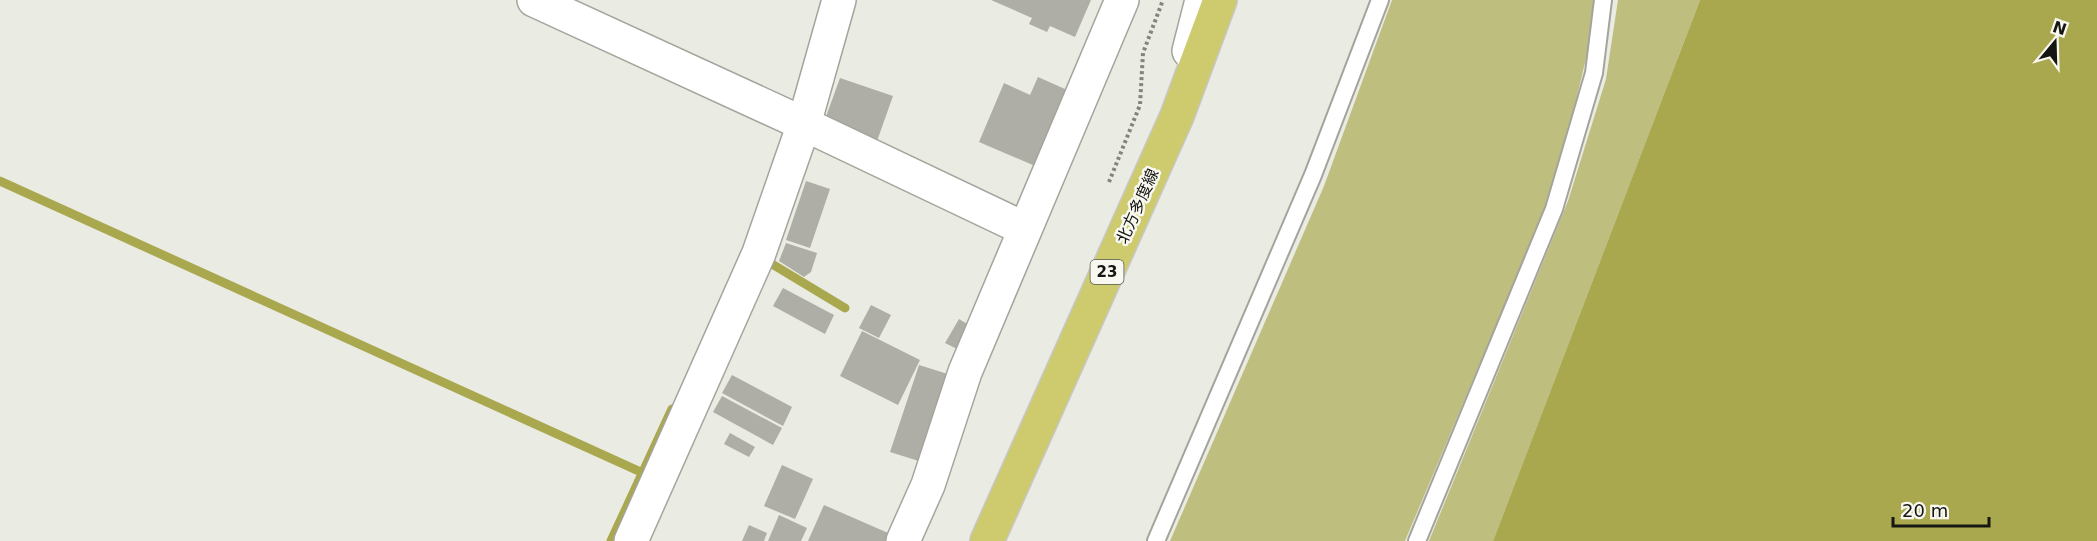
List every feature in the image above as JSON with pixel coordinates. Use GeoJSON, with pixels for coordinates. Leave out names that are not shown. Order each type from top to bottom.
{"type":"FeatureCollection","features":[{"type":"Feature","properties":{"kind":"main road","name":"北方多度線"},"geometry":{"type":"LineString","coordinates":[[987,541],[1177,116],[1220,0]]}},
{"type":"Feature","properties":{"kind":"street"},"geometry":{"type":"LineString","coordinates":[[534,0],[1025,229]]}},
{"type":"Feature","properties":{"kind":"street"},"geometry":{"type":"LineString","coordinates":[[631,541],[759,253],[804,124],[839,0]]}},
{"type":"Feature","properties":{"kind":"street"},"geometry":{"type":"LineString","coordinates":[[903,541],[928,485],[965,372],[1122,0]]}},
{"type":"Feature","properties":{"kind":"street"},"geometry":{"type":"LineString","coordinates":[[1177,116],[1187,56],[1202,0]]}},
{"type":"Feature","properties":{"kind":"lane"},"geometry":{"type":"LineString","coordinates":[[1156,541],[1313,175],[1380,0]]}},
{"type":"Feature","properties":{"kind":"lane"},"geometry":{"type":"LineString","coordinates":[[1417,541],[1554,209],[1594,74],[1603,0]]}},
{"type":"Feature","properties":{"kind":"path"},"geometry":{"type":"LineString","coordinates":[[1104,192],[1140,105],[1143,53],[1163,0]]}},
{"type":"Feature","properties":{"kind":"green space"},"geometry":{"type":"Polygon","coordinates":[[[1392,0],[1594,0],[1588,50],[1568,134],[1543,214],[1405,541],[1170,541],[1324,186],[1392,0]]]}},
{"type":"Feature","properties":{"kind":"green space"},"geometry":{"type":"Polygon","coordinates":[[[1618,0],[1700,0],[1493,541],[1429,541],[1568,201],[1606,79],[1618,0]]]}},
{"type":"Feature","properties":{"kind":"shaded area"},"geometry":{"type":"Polygon","coordinates":[[[1700,0],[2097,0],[2097,541],[1493,541],[1700,0]]]}},
{"type":"Feature","properties":{"kind":"building"},"geometry":{"type":"Polygon","coordinates":[[[991,0],[1091,0],[1075,37],[1050,26],[1047,32],[1029,24],[1032,18],[991,0]]]}},
{"type":"Feature","properties":{"kind":"building"},"geometry":{"type":"Polygon","coordinates":[[[1038,77],[1074,93],[1042,169],[979,142],[1004,83],[1030,95],[1038,77]]]}},
{"type":"Feature","properties":{"kind":"building"},"geometry":{"type":"Polygon","coordinates":[[[840,78],[893,96],[877,141],[824,122],[840,78]]]}},
{"type":"Feature","properties":{"kind":"building"},"geometry":{"type":"Polygon","coordinates":[[[806,181],[830,189],[810,248],[786,240],[806,181]]]}},
{"type":"Feature","properties":{"kind":"building"},"geometry":{"type":"Polygon","coordinates":[[[786,243],[817,253],[811,272],[804,277],[779,261],[786,243]]]}},
{"type":"Feature","properties":{"kind":"building"},"geometry":{"type":"Polygon","coordinates":[[[783,288],[834,315],[825,334],[773,306],[783,288]]]}},
{"type":"Feature","properties":{"kind":"building"},"geometry":{"type":"Polygon","coordinates":[[[871,305],[891,315],[879,338],[859,328],[871,305]]]}},
{"type":"Feature","properties":{"kind":"building"},"geometry":{"type":"Polygon","coordinates":[[[959,319],[974,328],[961,351],[945,343],[959,319]]]}},
{"type":"Feature","properties":{"kind":"building"},"geometry":{"type":"Polygon","coordinates":[[[862,331],[920,360],[898,405],[840,376],[862,331]]]}},
{"type":"Feature","properties":{"kind":"building"},"geometry":{"type":"Polygon","coordinates":[[[919,365],[954,376],[925,463],[890,452],[919,365]]]}},
{"type":"Feature","properties":{"kind":"building"},"geometry":{"type":"Polygon","coordinates":[[[732,375],[792,407],[783,426],[722,393],[732,375]]]}},
{"type":"Feature","properties":{"kind":"building"},"geometry":{"type":"Polygon","coordinates":[[[722,396],[782,428],[773,445],[713,412],[722,396]]]}},
{"type":"Feature","properties":{"kind":"building"},"geometry":{"type":"Polygon","coordinates":[[[730,433],[755,447],[749,457],[724,444],[730,433]]]}},
{"type":"Feature","properties":{"kind":"building"},"geometry":{"type":"Polygon","coordinates":[[[782,465],[813,479],[795,519],[764,506],[782,465]]]}},
{"type":"Feature","properties":{"kind":"building"},"geometry":{"type":"Polygon","coordinates":[[[824,505],[895,536],[892,541],[808,541],[824,505]]]}},
{"type":"Feature","properties":{"kind":"building"},"geometry":{"type":"Polygon","coordinates":[[[779,515],[807,528],[801,541],[768,541],[779,515]]]}},
{"type":"Feature","properties":{"kind":"building"},"geometry":{"type":"Polygon","coordinates":[[[749,525],[767,533],[764,541],[742,541],[749,525]]]}},
{"type":"Feature","properties":{"kind":"waterway"},"geometry":{"type":"LineString","coordinates":[[0,181],[643,473]]}},
{"type":"Feature","properties":{"kind":"waterway"},"geometry":{"type":"LineString","coordinates":[[772,264],[845,308]]}},
{"type":"Feature","properties":{"kind":"waterway"},"geometry":{"type":"LineString","coordinates":[[611,541],[672,409]]}}]}
